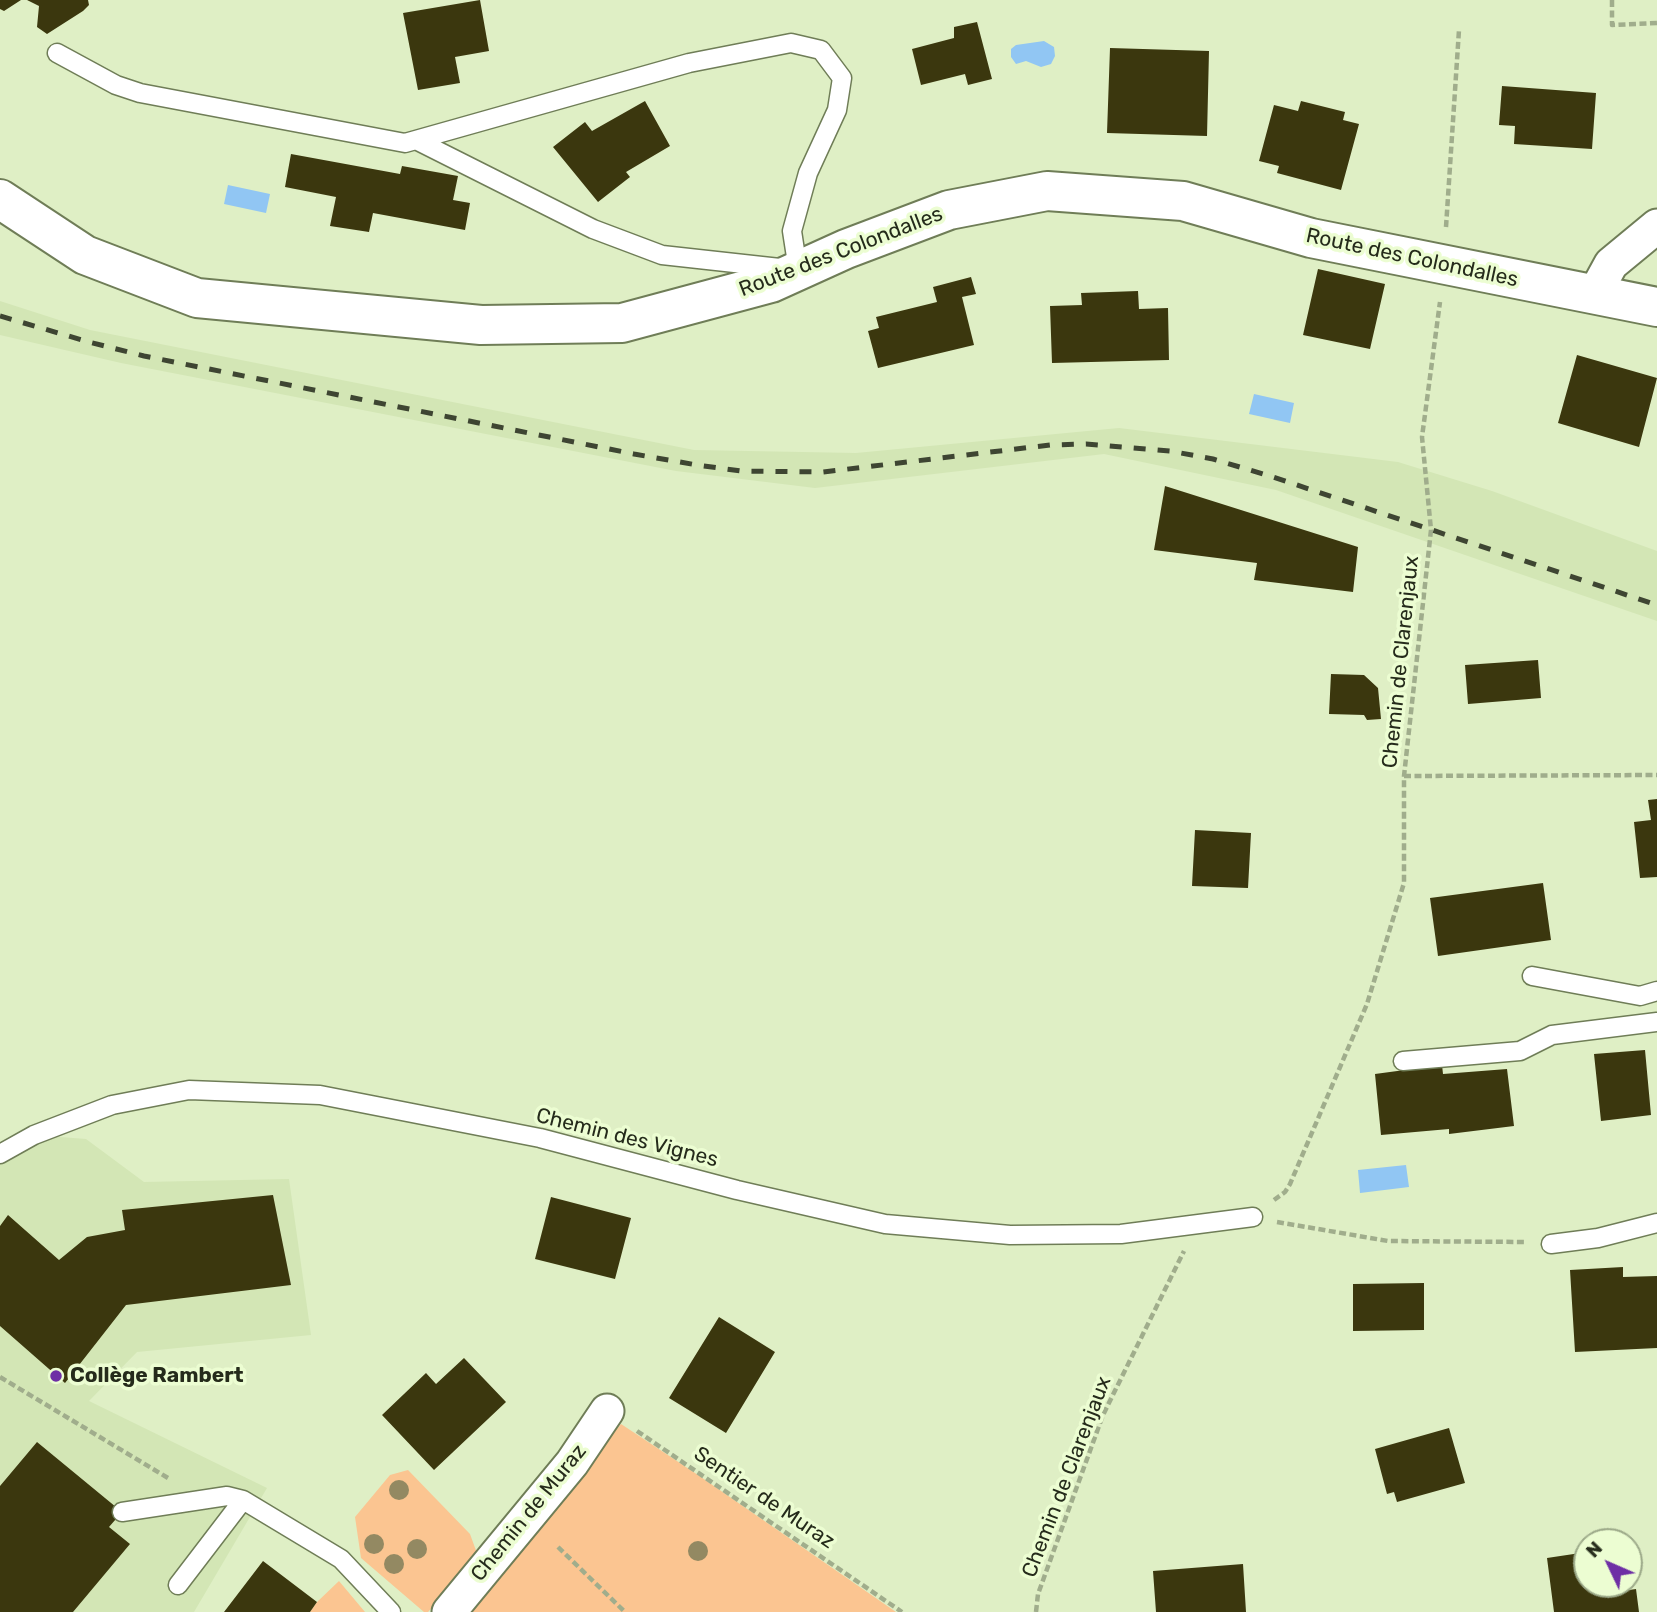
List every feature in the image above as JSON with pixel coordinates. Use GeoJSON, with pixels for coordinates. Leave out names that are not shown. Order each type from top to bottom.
{"type":"FeatureCollection","features":[{"type":"Feature","properties":{"kind":"street","name":"Route des Colondalles"},"geometry":{"type":"LineString","coordinates":[[0,199],[85,255],[197,298],[481,325],[622,324],[771,283],[846,249],[949,210],[1047,191],[1183,201],[1311,238],[1657,307]]}},
{"type":"Feature","properties":{"kind":"street"},"geometry":{"type":"LineString","coordinates":[[1594,295],[1611,264],[1657,226]]}},
{"type":"Feature","properties":{"kind":"street","name":"Chemin de Muraz"},"geometry":{"type":"LineString","coordinates":[[449,1612],[572,1463],[607,1411]]}},
{"type":"Feature","properties":{"kind":"lane"},"geometry":{"type":"LineString","coordinates":[[57,53],[116,85],[140,93],[405,143],[689,63],[791,43],[821,50],[842,78],[837,110],[808,173],[792,231],[799,270],[662,255],[593,229],[416,140]]}},
{"type":"Feature","properties":{"kind":"lane"},"geometry":{"type":"LineString","coordinates":[[1532,976],[1640,996],[1657,991]]}},
{"type":"Feature","properties":{"kind":"lane"},"geometry":{"type":"LineString","coordinates":[[1403,1061],[1520,1051],[1552,1035],[1657,1022]]}},
{"type":"Feature","properties":{"kind":"lane","name":"Chemin des Vignes"},"geometry":{"type":"LineString","coordinates":[[0,1154],[34,1135],[112,1105],[189,1090],[320,1095],[540,1138],[737,1190],[886,1224],[1010,1235],[1121,1234],[1253,1217]]}},
{"type":"Feature","properties":{"kind":"lane"},"geometry":{"type":"LineString","coordinates":[[1551,1244],[1598,1238],[1657,1223]]}},
{"type":"Feature","properties":{"kind":"lane"},"geometry":{"type":"LineString","coordinates":[[122,1512],[227,1496],[243,1500],[341,1559],[391,1612]]}},
{"type":"Feature","properties":{"kind":"lane"},"geometry":{"type":"LineString","coordinates":[[178,1585],[243,1500]]}},
{"type":"Feature","properties":{"kind":"path"},"geometry":{"type":"LineString","coordinates":[[1612,0],[1612,25],[1657,23]]}},
{"type":"Feature","properties":{"kind":"path","name":"Chemin de Clarenjaux"},"geometry":{"type":"LineString","coordinates":[[1253,1217],[1285,1192],[1290,1184],[1367,1004],[1404,883],[1404,776],[1431,530],[1422,438],[1443,265],[1459,30]]}},
{"type":"Feature","properties":{"kind":"path"},"geometry":{"type":"LineString","coordinates":[[1404,776],[1657,775]]}},
{"type":"Feature","properties":{"kind":"path"},"geometry":{"type":"LineString","coordinates":[[1253,1217],[1301,1228],[1388,1241],[1551,1244]]}},
{"type":"Feature","properties":{"kind":"path","name":"Chemin de Clarenjaux"},"geometry":{"type":"LineString","coordinates":[[1036,1612],[1038,1594],[1103,1415],[1189,1242]]}},
{"type":"Feature","properties":{"kind":"path"},"geometry":{"type":"LineString","coordinates":[[0,1377],[178,1483],[196,1500]]}},
{"type":"Feature","properties":{"kind":"path","name":"Sentier de Muraz"},"geometry":{"type":"LineString","coordinates":[[607,1411],[737,1497],[902,1612]]}},
{"type":"Feature","properties":{"kind":"path"},"geometry":{"type":"LineString","coordinates":[[558,1547],[625,1612]]}},
{"type":"Feature","properties":{"kind":"shaded area"},"geometry":{"type":"Polygon","coordinates":[[[0,301],[90,330],[694,450],[856,453],[1119,428],[1398,462],[1492,491],[1657,551],[1657,621],[1276,490],[1104,454],[815,488],[676,471],[121,363],[0,335],[0,301]]]}},
{"type":"Feature","properties":{"kind":"shaded area","name":"Collège Rambert"},"geometry":{"type":"Polygon","coordinates":[[[34,1135],[86,1139],[144,1182],[289,1179],[311,1335],[137,1352],[89,1401],[267,1488],[194,1612],[0,1612],[0,1154],[34,1135]]]}},
{"type":"Feature","properties":{"kind":"shaded area"},"geometry":{"type":"Polygon","coordinates":[[[621,1424],[698,1475],[896,1612],[467,1612],[621,1424]]]}},
{"type":"Feature","properties":{"kind":"shaded area"},"geometry":{"type":"Polygon","coordinates":[[[408,1470],[470,1534],[478,1556],[428,1612],[424,1612],[361,1558],[355,1517],[390,1475],[408,1470]]]}},
{"type":"Feature","properties":{"kind":"shaded area"},"geometry":{"type":"Polygon","coordinates":[[[339,1581],[365,1612],[310,1612],[317,1602],[339,1581]]]}},
{"type":"Feature","properties":{"kind":"water"},"geometry":{"type":"Polygon","coordinates":[[[1044,41],[1054,47],[1055,56],[1051,64],[1041,67],[1026,61],[1016,64],[1011,57],[1011,49],[1016,45],[1044,41]]]}},
{"type":"Feature","properties":{"kind":"water"},"geometry":{"type":"Polygon","coordinates":[[[228,185],[270,194],[266,213],[224,204],[228,185]]]}},
{"type":"Feature","properties":{"kind":"water"},"geometry":{"type":"Polygon","coordinates":[[[1254,394],[1294,403],[1290,423],[1249,414],[1254,394]]]}},
{"type":"Feature","properties":{"kind":"water"},"geometry":{"type":"Polygon","coordinates":[[[1406,1165],[1409,1187],[1360,1193],[1358,1170],[1406,1165]]]}},
{"type":"Feature","properties":{"kind":"building"},"geometry":{"type":"Polygon","coordinates":[[[0,0],[21,0],[4,11],[0,9],[0,0]]]}},
{"type":"Feature","properties":{"kind":"building"},"geometry":{"type":"Polygon","coordinates":[[[27,0],[88,0],[89,5],[47,34],[37,27],[39,6],[27,0]]]}},
{"type":"Feature","properties":{"kind":"building"},"geometry":{"type":"Polygon","coordinates":[[[480,0],[489,51],[455,57],[460,83],[418,90],[403,13],[480,0]]]}},
{"type":"Feature","properties":{"kind":"building"},"geometry":{"type":"Polygon","coordinates":[[[977,22],[992,79],[968,85],[965,74],[921,85],[912,49],[954,38],[954,27],[977,22]]]}},
{"type":"Feature","properties":{"kind":"building"},"geometry":{"type":"Polygon","coordinates":[[[1110,48],[1209,51],[1207,136],[1107,133],[1110,48]]]}},
{"type":"Feature","properties":{"kind":"building"},"geometry":{"type":"Polygon","coordinates":[[[1502,86],[1596,93],[1592,149],[1514,144],[1515,126],[1499,125],[1502,86]]]}},
{"type":"Feature","properties":{"kind":"building"},"geometry":{"type":"Polygon","coordinates":[[[645,101],[670,146],[626,172],[630,177],[598,202],[553,147],[585,122],[592,131],[645,101]]]}},
{"type":"Feature","properties":{"kind":"building"},"geometry":{"type":"Polygon","coordinates":[[[1301,101],[1345,112],[1343,120],[1359,124],[1341,190],[1277,173],[1279,166],[1259,161],[1274,105],[1298,111],[1301,101]]]}},
{"type":"Feature","properties":{"kind":"building"},"geometry":{"type":"Polygon","coordinates":[[[291,154],[400,174],[402,166],[458,176],[453,200],[470,203],[465,230],[373,213],[369,232],[330,226],[336,197],[285,187],[291,154]]]}},
{"type":"Feature","properties":{"kind":"building"},"geometry":{"type":"Polygon","coordinates":[[[1318,269],[1385,284],[1370,349],[1303,335],[1318,269]]]}},
{"type":"Feature","properties":{"kind":"building"},"geometry":{"type":"Polygon","coordinates":[[[971,277],[976,294],[962,297],[974,345],[878,368],[868,331],[879,328],[876,317],[937,302],[933,287],[971,277]]]}},
{"type":"Feature","properties":{"kind":"building"},"geometry":{"type":"Polygon","coordinates":[[[1138,291],[1139,309],[1168,308],[1169,360],[1052,363],[1050,306],[1082,305],[1081,293],[1138,291]]]}},
{"type":"Feature","properties":{"kind":"building"},"geometry":{"type":"Polygon","coordinates":[[[1577,355],[1657,378],[1639,447],[1558,423],[1577,355]]]}},
{"type":"Feature","properties":{"kind":"building"},"geometry":{"type":"Polygon","coordinates":[[[1165,486],[1358,547],[1353,592],[1254,580],[1257,563],[1154,550],[1165,486]]]}},
{"type":"Feature","properties":{"kind":"building"},"geometry":{"type":"Polygon","coordinates":[[[1538,660],[1541,698],[1468,704],[1465,665],[1538,660]]]}},
{"type":"Feature","properties":{"kind":"building"},"geometry":{"type":"Polygon","coordinates":[[[1331,674],[1364,675],[1378,688],[1381,719],[1367,720],[1364,715],[1329,714],[1331,674]]]}},
{"type":"Feature","properties":{"kind":"building"},"geometry":{"type":"Polygon","coordinates":[[[1657,799],[1657,877],[1640,878],[1634,822],[1651,820],[1648,800],[1657,799]]]}},
{"type":"Feature","properties":{"kind":"building"},"geometry":{"type":"Polygon","coordinates":[[[1195,830],[1251,833],[1248,888],[1192,886],[1195,830]]]}},
{"type":"Feature","properties":{"kind":"building"},"geometry":{"type":"Polygon","coordinates":[[[1543,883],[1551,940],[1438,956],[1430,898],[1543,883]]]}},
{"type":"Feature","properties":{"kind":"building"},"geometry":{"type":"Polygon","coordinates":[[[1645,1050],[1651,1115],[1601,1121],[1594,1054],[1645,1050]]]}},
{"type":"Feature","properties":{"kind":"building"},"geometry":{"type":"Polygon","coordinates":[[[1442,1065],[1443,1074],[1507,1069],[1514,1126],[1449,1134],[1449,1129],[1381,1135],[1375,1074],[1442,1065]]]}},
{"type":"Feature","properties":{"kind":"building"},"geometry":{"type":"Polygon","coordinates":[[[273,1195],[291,1285],[126,1305],[65,1383],[0,1326],[0,1226],[8,1215],[59,1260],[87,1237],[125,1230],[122,1210],[273,1195]]]}},
{"type":"Feature","properties":{"kind":"building"},"geometry":{"type":"Polygon","coordinates":[[[551,1197],[631,1218],[615,1279],[535,1259],[551,1197]]]}},
{"type":"Feature","properties":{"kind":"building"},"geometry":{"type":"Polygon","coordinates":[[[1623,1267],[1623,1277],[1657,1276],[1657,1348],[1575,1352],[1570,1270],[1623,1267]]]}},
{"type":"Feature","properties":{"kind":"building"},"geometry":{"type":"Polygon","coordinates":[[[1424,1283],[1424,1330],[1353,1331],[1353,1284],[1424,1283]]]}},
{"type":"Feature","properties":{"kind":"building"},"geometry":{"type":"Polygon","coordinates":[[[719,1317],[775,1352],[726,1433],[669,1398],[719,1317]]]}},
{"type":"Feature","properties":{"kind":"building"},"geometry":{"type":"Polygon","coordinates":[[[464,1358],[506,1402],[434,1470],[382,1415],[426,1373],[436,1384],[464,1358]]]}},
{"type":"Feature","properties":{"kind":"building"},"geometry":{"type":"Polygon","coordinates":[[[1449,1428],[1465,1483],[1397,1502],[1394,1492],[1387,1494],[1375,1449],[1449,1428]]]}},
{"type":"Feature","properties":{"kind":"building"},"geometry":{"type":"Polygon","coordinates":[[[37,1442],[122,1512],[109,1527],[130,1544],[73,1612],[0,1612],[0,1486],[37,1442]]]}},
{"type":"Feature","properties":{"kind":"building"},"geometry":{"type":"Polygon","coordinates":[[[1573,1554],[1573,1598],[1637,1598],[1639,1612],[1554,1612],[1547,1558],[1573,1554]]]}},
{"type":"Feature","properties":{"kind":"building"},"geometry":{"type":"Polygon","coordinates":[[[263,1561],[317,1602],[310,1612],[224,1612],[263,1561]]]}},
{"type":"Feature","properties":{"kind":"building"},"geometry":{"type":"Polygon","coordinates":[[[1243,1564],[1246,1612],[1156,1612],[1153,1571],[1243,1564]]]}},
{"type":"Feature","properties":{"kind":"railway"},"geometry":{"type":"LineString","coordinates":[[0,316],[144,356],[634,454],[741,471],[823,472],[1050,445],[1086,444],[1170,451],[1213,459],[1273,477],[1657,605]]}},
{"type":"Feature","properties":{"kind":"place","name":"Collège Rambert"},"geometry":{"type":"Point","coordinates":[56,1376]}}]}
